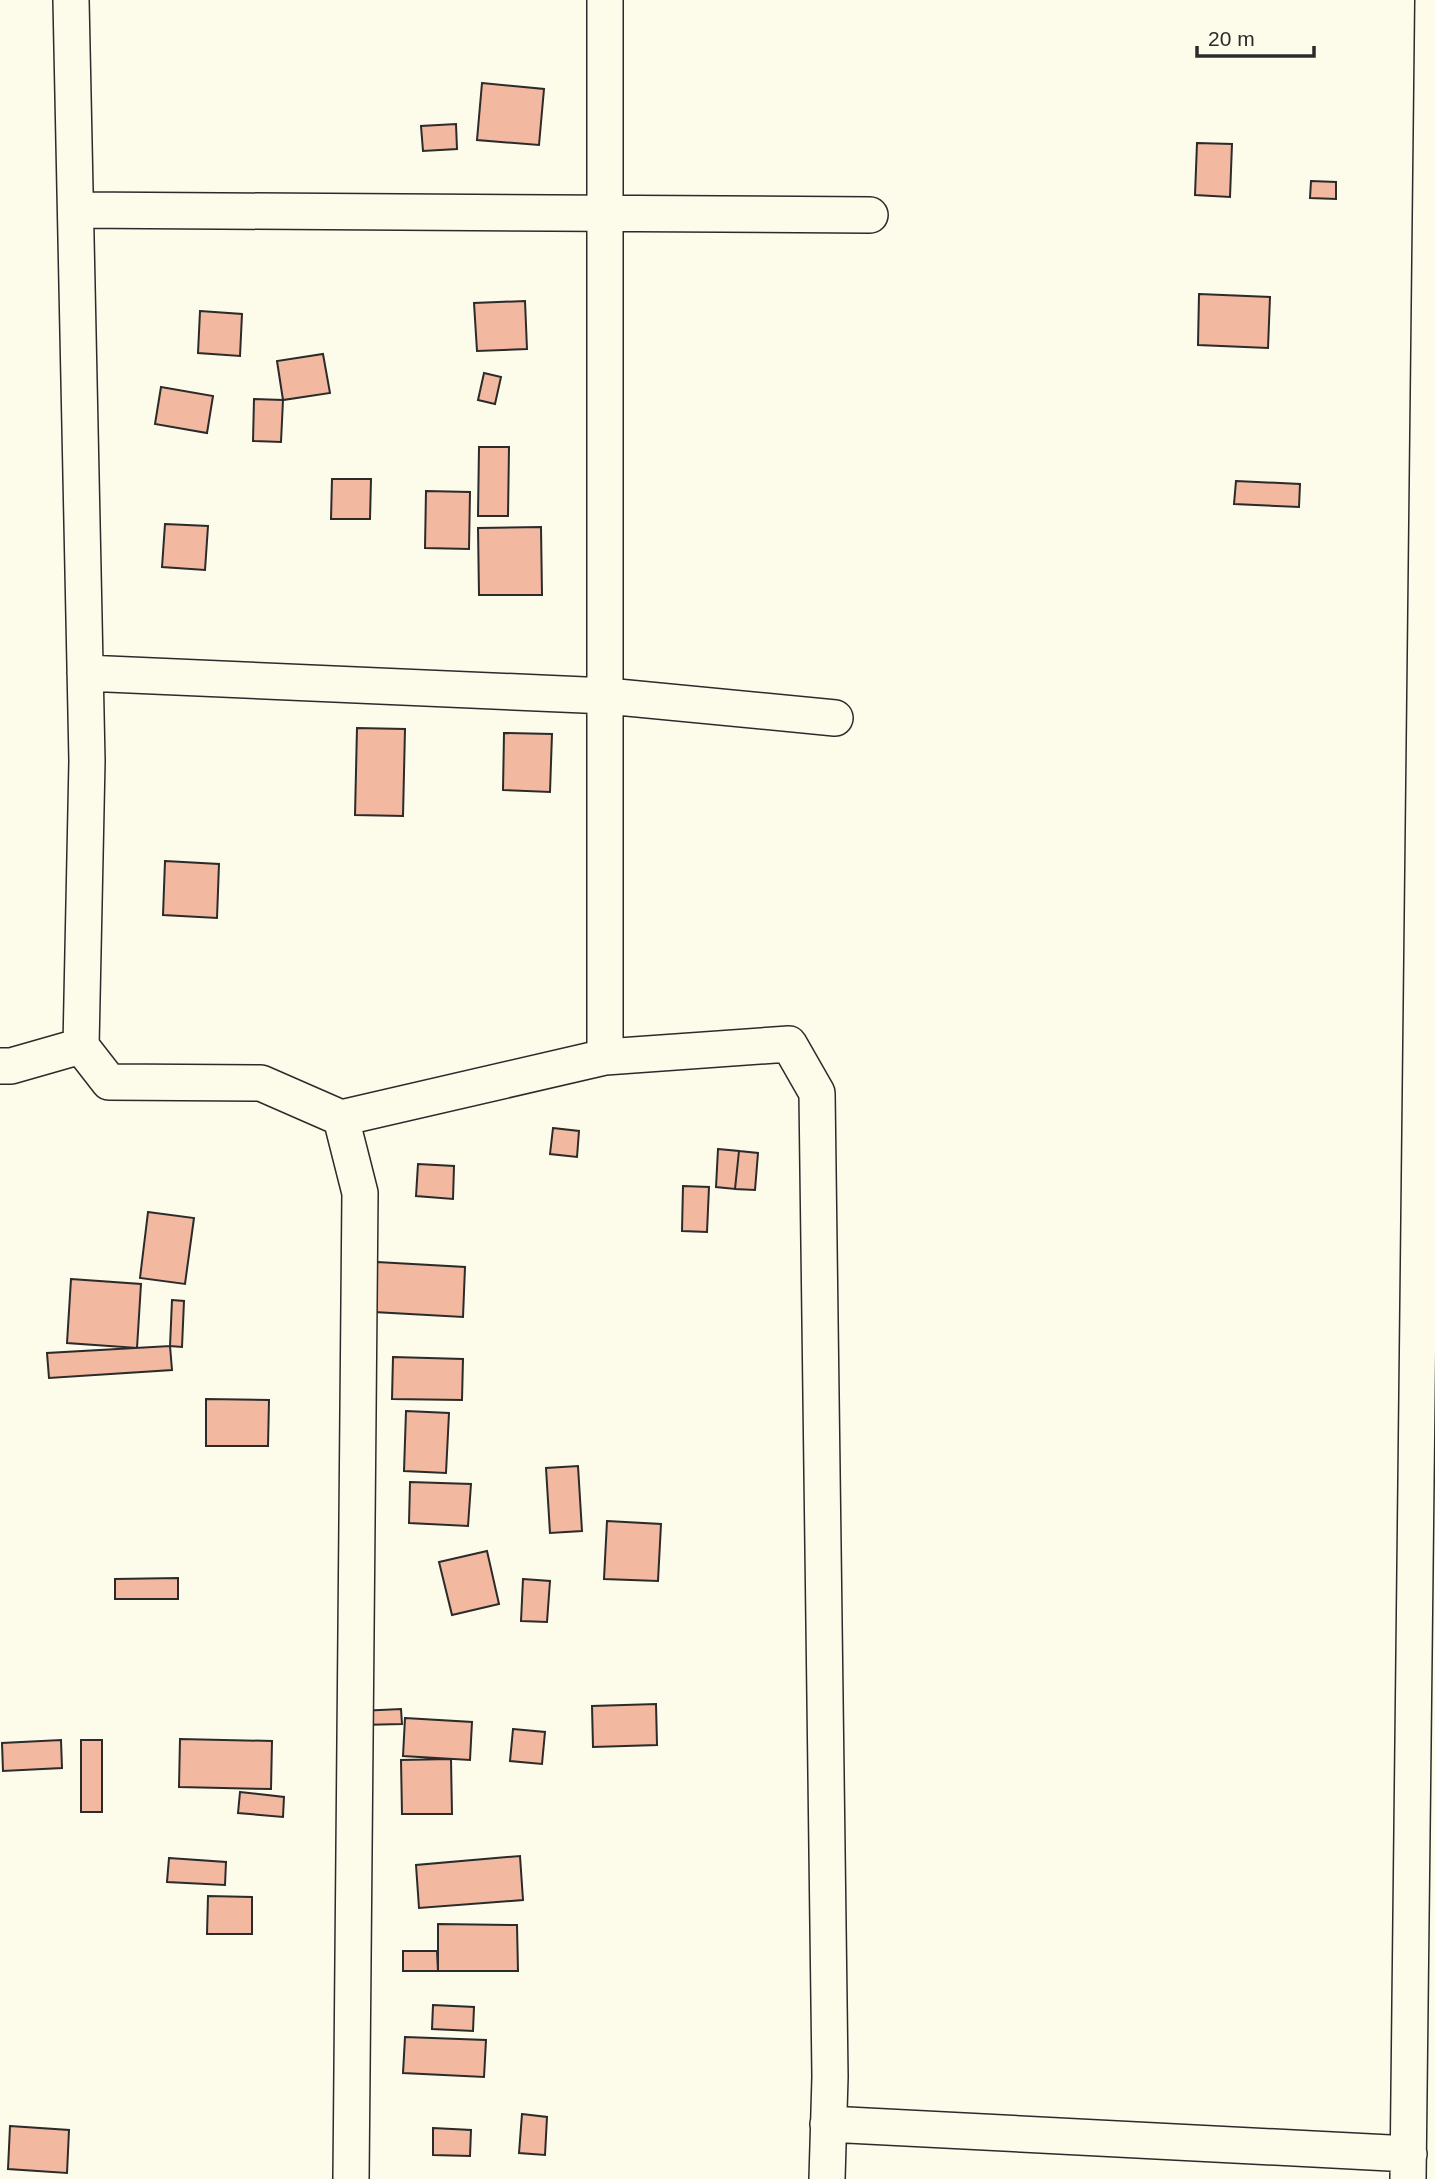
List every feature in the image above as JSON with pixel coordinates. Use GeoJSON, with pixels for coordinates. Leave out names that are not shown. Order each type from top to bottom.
{"type":"FeatureCollection","features":[{"type":"Feature","properties":{"kind":"street"},"geometry":{"type":"LineString","coordinates":[[71,0],[87,761],[81,1045],[109,1082],[261,1083],[341,1118],[604,1057],[789,1044],[817,1093],[827,2179]]}},
{"type":"Feature","properties":{"kind":"street"},"geometry":{"type":"LineString","coordinates":[[604,1057],[607,696],[605,0]]}},
{"type":"Feature","properties":{"kind":"street"},"geometry":{"type":"LineString","coordinates":[[828,2124],[1415,2162],[1433,0]]}},
{"type":"Feature","properties":{"kind":"street"},"geometry":{"type":"LineString","coordinates":[[76,210],[870,215]]}},
{"type":"Feature","properties":{"kind":"street"},"geometry":{"type":"LineString","coordinates":[[85,673],[607,696],[835,718]]}},
{"type":"Feature","properties":{"kind":"street"},"geometry":{"type":"LineString","coordinates":[[0,1066],[11,1066],[81,1045]]}},
{"type":"Feature","properties":{"kind":"street"},"geometry":{"type":"LineString","coordinates":[[341,1118],[360,1193],[351,2179]]}},
{"type":"Feature","properties":{"kind":"building"},"geometry":{"type":"Polygon","coordinates":[[[482,83],[544,89],[539,145],[477,140],[482,83]]]}},
{"type":"Feature","properties":{"kind":"building"},"geometry":{"type":"Polygon","coordinates":[[[456,124],[457,149],[423,151],[421,126],[456,124]]]}},
{"type":"Feature","properties":{"kind":"building"},"geometry":{"type":"Polygon","coordinates":[[[1197,143],[1232,144],[1230,197],[1195,195],[1197,143]]]}},
{"type":"Feature","properties":{"kind":"building"},"geometry":{"type":"Polygon","coordinates":[[[1311,181],[1336,182],[1336,199],[1310,198],[1311,181]]]}},
{"type":"Feature","properties":{"kind":"building"},"geometry":{"type":"Polygon","coordinates":[[[1199,294],[1270,297],[1268,348],[1198,345],[1199,294]]]}},
{"type":"Feature","properties":{"kind":"building"},"geometry":{"type":"Polygon","coordinates":[[[525,301],[527,349],[477,351],[474,303],[525,301]]]}},
{"type":"Feature","properties":{"kind":"building"},"geometry":{"type":"Polygon","coordinates":[[[200,311],[242,314],[240,356],[198,353],[200,311]]]}},
{"type":"Feature","properties":{"kind":"building"},"geometry":{"type":"Polygon","coordinates":[[[323,354],[330,393],[283,400],[277,361],[323,354]]]}},
{"type":"Feature","properties":{"kind":"building"},"geometry":{"type":"Polygon","coordinates":[[[484,373],[501,377],[495,404],[478,400],[484,373]]]}},
{"type":"Feature","properties":{"kind":"building"},"geometry":{"type":"Polygon","coordinates":[[[161,387],[213,396],[207,433],[155,424],[161,387]]]}},
{"type":"Feature","properties":{"kind":"building"},"geometry":{"type":"Polygon","coordinates":[[[254,399],[283,400],[281,442],[253,441],[254,399]]]}},
{"type":"Feature","properties":{"kind":"building"},"geometry":{"type":"Polygon","coordinates":[[[479,447],[509,447],[508,516],[478,516],[479,447]]]}},
{"type":"Feature","properties":{"kind":"building"},"geometry":{"type":"Polygon","coordinates":[[[332,479],[371,479],[370,519],[331,519],[332,479]]]}},
{"type":"Feature","properties":{"kind":"building"},"geometry":{"type":"Polygon","coordinates":[[[1236,481],[1300,484],[1299,507],[1234,504],[1236,481]]]}},
{"type":"Feature","properties":{"kind":"building"},"geometry":{"type":"Polygon","coordinates":[[[426,491],[470,492],[469,549],[425,548],[426,491]]]}},
{"type":"Feature","properties":{"kind":"building"},"geometry":{"type":"Polygon","coordinates":[[[165,524],[208,526],[205,570],[162,567],[165,524]]]}},
{"type":"Feature","properties":{"kind":"building"},"geometry":{"type":"Polygon","coordinates":[[[541,527],[542,595],[479,595],[478,528],[541,527]]]}},
{"type":"Feature","properties":{"kind":"building"},"geometry":{"type":"Polygon","coordinates":[[[357,728],[405,729],[403,816],[355,815],[357,728]]]}},
{"type":"Feature","properties":{"kind":"building"},"geometry":{"type":"Polygon","coordinates":[[[504,733],[552,734],[550,792],[503,790],[504,733]]]}},
{"type":"Feature","properties":{"kind":"building"},"geometry":{"type":"Polygon","coordinates":[[[165,861],[219,864],[217,918],[163,915],[165,861]]]}},
{"type":"Feature","properties":{"kind":"building"},"geometry":{"type":"Polygon","coordinates":[[[553,1128],[579,1131],[577,1157],[550,1154],[553,1128]]]}},
{"type":"Feature","properties":{"kind":"building"},"geometry":{"type":"Polygon","coordinates":[[[718,1149],[739,1151],[735,1189],[716,1187],[718,1149]]]}},
{"type":"Feature","properties":{"kind":"building"},"geometry":{"type":"Polygon","coordinates":[[[739,1151],[758,1153],[755,1190],[735,1189],[739,1151]]]}},
{"type":"Feature","properties":{"kind":"building"},"geometry":{"type":"Polygon","coordinates":[[[418,1164],[454,1166],[453,1199],[416,1196],[418,1164]]]}},
{"type":"Feature","properties":{"kind":"building"},"geometry":{"type":"Polygon","coordinates":[[[683,1186],[709,1187],[707,1232],[682,1231],[683,1186]]]}},
{"type":"Feature","properties":{"kind":"building"},"geometry":{"type":"Polygon","coordinates":[[[148,1212],[194,1218],[185,1284],[140,1278],[148,1212]]]}},
{"type":"Feature","properties":{"kind":"building"},"geometry":{"type":"Polygon","coordinates":[[[377,1262],[465,1267],[463,1317],[374,1312],[377,1262]]]}},
{"type":"Feature","properties":{"kind":"building"},"geometry":{"type":"Polygon","coordinates":[[[71,1279],[141,1284],[137,1348],[67,1343],[71,1279]]]}},
{"type":"Feature","properties":{"kind":"building"},"geometry":{"type":"Polygon","coordinates":[[[172,1300],[184,1301],[182,1347],[170,1346],[172,1300]]]}},
{"type":"Feature","properties":{"kind":"building"},"geometry":{"type":"Polygon","coordinates":[[[170,1346],[172,1370],[49,1378],[47,1353],[170,1346]]]}},
{"type":"Feature","properties":{"kind":"building"},"geometry":{"type":"Polygon","coordinates":[[[393,1357],[463,1359],[462,1400],[392,1399],[393,1357]]]}},
{"type":"Feature","properties":{"kind":"building"},"geometry":{"type":"Polygon","coordinates":[[[206,1399],[269,1400],[268,1446],[206,1446],[206,1399]]]}},
{"type":"Feature","properties":{"kind":"building"},"geometry":{"type":"Polygon","coordinates":[[[406,1411],[449,1413],[446,1473],[404,1471],[406,1411]]]}},
{"type":"Feature","properties":{"kind":"building"},"geometry":{"type":"Polygon","coordinates":[[[578,1466],[582,1531],[550,1533],[546,1468],[578,1466]]]}},
{"type":"Feature","properties":{"kind":"building"},"geometry":{"type":"Polygon","coordinates":[[[410,1482],[471,1484],[468,1526],[409,1523],[410,1482]]]}},
{"type":"Feature","properties":{"kind":"building"},"geometry":{"type":"Polygon","coordinates":[[[607,1521],[661,1524],[658,1581],[604,1579],[607,1521]]]}},
{"type":"Feature","properties":{"kind":"building"},"geometry":{"type":"Polygon","coordinates":[[[487,1551],[499,1604],[452,1615],[439,1562],[487,1551]]]}},
{"type":"Feature","properties":{"kind":"building"},"geometry":{"type":"Polygon","coordinates":[[[178,1578],[178,1599],[115,1599],[115,1579],[178,1578]]]}},
{"type":"Feature","properties":{"kind":"building"},"geometry":{"type":"Polygon","coordinates":[[[523,1579],[550,1581],[547,1622],[521,1621],[523,1579]]]}},
{"type":"Feature","properties":{"kind":"building"},"geometry":{"type":"Polygon","coordinates":[[[656,1704],[657,1745],[593,1747],[592,1706],[656,1704]]]}},
{"type":"Feature","properties":{"kind":"building"},"geometry":{"type":"Polygon","coordinates":[[[401,1709],[402,1724],[360,1725],[359,1711],[401,1709]]]}},
{"type":"Feature","properties":{"kind":"building"},"geometry":{"type":"Polygon","coordinates":[[[405,1718],[472,1722],[470,1760],[403,1756],[405,1718]]]}},
{"type":"Feature","properties":{"kind":"building"},"geometry":{"type":"Polygon","coordinates":[[[513,1729],[545,1732],[542,1764],[510,1761],[513,1729]]]}},
{"type":"Feature","properties":{"kind":"building"},"geometry":{"type":"Polygon","coordinates":[[[180,1739],[272,1741],[271,1789],[179,1787],[180,1739]]]}},
{"type":"Feature","properties":{"kind":"building"},"geometry":{"type":"Polygon","coordinates":[[[61,1740],[62,1768],[3,1771],[2,1743],[61,1740]]]}},
{"type":"Feature","properties":{"kind":"building"},"geometry":{"type":"Polygon","coordinates":[[[81,1740],[102,1740],[102,1812],[81,1812],[81,1740]]]}},
{"type":"Feature","properties":{"kind":"building"},"geometry":{"type":"Polygon","coordinates":[[[451,1759],[452,1814],[402,1814],[401,1760],[451,1759]]]}},
{"type":"Feature","properties":{"kind":"building"},"geometry":{"type":"Polygon","coordinates":[[[240,1792],[284,1797],[283,1817],[238,1813],[240,1792]]]}},
{"type":"Feature","properties":{"kind":"building"},"geometry":{"type":"Polygon","coordinates":[[[520,1856],[523,1900],[419,1908],[416,1865],[520,1856]]]}},
{"type":"Feature","properties":{"kind":"building"},"geometry":{"type":"Polygon","coordinates":[[[169,1858],[226,1862],[225,1885],[167,1882],[169,1858]]]}},
{"type":"Feature","properties":{"kind":"building"},"geometry":{"type":"Polygon","coordinates":[[[208,1896],[252,1897],[252,1934],[207,1934],[208,1896]]]}},
{"type":"Feature","properties":{"kind":"building"},"geometry":{"type":"Polygon","coordinates":[[[438,1924],[517,1925],[518,1971],[438,1971],[438,1924]]]}},
{"type":"Feature","properties":{"kind":"building"},"geometry":{"type":"Polygon","coordinates":[[[403,1951],[437,1951],[438,1971],[403,1971],[403,1951]]]}},
{"type":"Feature","properties":{"kind":"building"},"geometry":{"type":"Polygon","coordinates":[[[433,2005],[474,2007],[473,2031],[432,2029],[433,2005]]]}},
{"type":"Feature","properties":{"kind":"building"},"geometry":{"type":"Polygon","coordinates":[[[405,2037],[486,2040],[484,2077],[403,2073],[405,2037]]]}},
{"type":"Feature","properties":{"kind":"building"},"geometry":{"type":"Polygon","coordinates":[[[522,2114],[547,2117],[545,2155],[519,2153],[522,2114]]]}},
{"type":"Feature","properties":{"kind":"building"},"geometry":{"type":"Polygon","coordinates":[[[10,2126],[69,2130],[67,2173],[8,2169],[10,2126]]]}},
{"type":"Feature","properties":{"kind":"building"},"geometry":{"type":"Polygon","coordinates":[[[433,2128],[471,2130],[470,2156],[433,2155],[433,2128]]]}}]}
